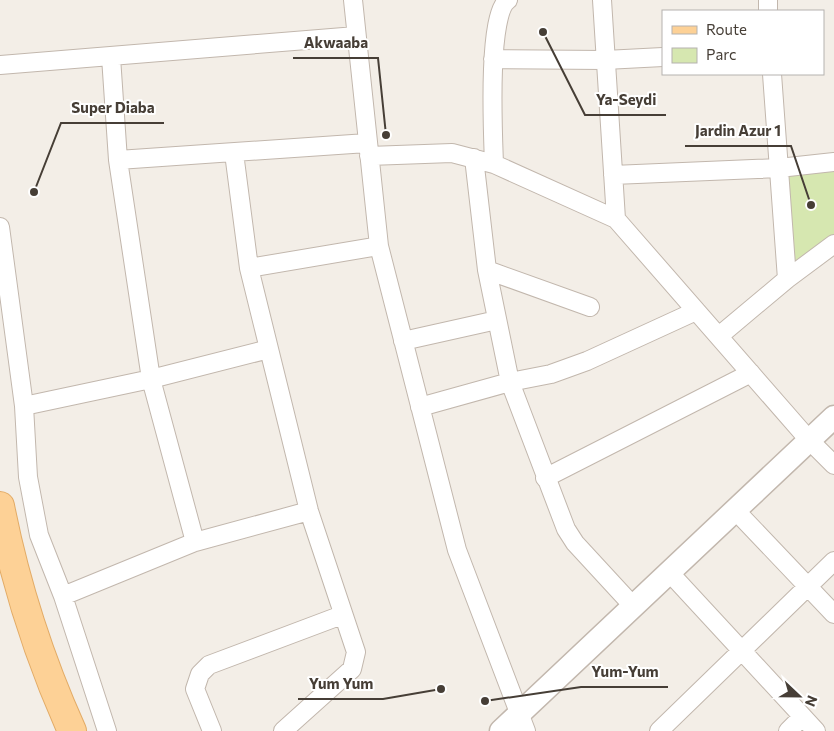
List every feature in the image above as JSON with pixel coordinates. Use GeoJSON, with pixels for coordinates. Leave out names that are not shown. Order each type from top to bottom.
{"type":"FeatureCollection","features":[{"type":"Feature","properties":{"kind":"main road"},"geometry":{"type":"LineString","coordinates":[[0,506],[16,573],[34,631],[72,731]]}},
{"type":"Feature","properties":{"kind":"street"},"geometry":{"type":"LineString","coordinates":[[353,0],[379,246],[457,550],[523,722]]}},
{"type":"Feature","properties":{"kind":"street"},"geometry":{"type":"LineString","coordinates":[[494,164],[493,60],[499,15],[502,6],[508,0]]}},
{"type":"Feature","properties":{"kind":"street"},"geometry":{"type":"LineString","coordinates":[[602,0],[616,218]]}},
{"type":"Feature","properties":{"kind":"street"},"geometry":{"type":"LineString","coordinates":[[0,66],[356,36]]}},
{"type":"Feature","properties":{"kind":"street"},"geometry":{"type":"LineString","coordinates":[[112,57],[118,160],[150,379],[196,542]]}},
{"type":"Feature","properties":{"kind":"street"},"geometry":{"type":"LineString","coordinates":[[493,60],[605,60],[662,57]]}},
{"type":"Feature","properties":{"kind":"street"},"geometry":{"type":"LineString","coordinates":[[772,75],[787,279]]}},
{"type":"Feature","properties":{"kind":"street"},"geometry":{"type":"LineString","coordinates":[[118,160],[234,153],[368,149],[452,153],[494,164],[616,218],[809,440],[834,465]]}},
{"type":"Feature","properties":{"kind":"street"},"geometry":{"type":"LineString","coordinates":[[234,153],[249,268],[309,511],[342,615],[356,652],[356,660],[352,669],[289,729]]}},
{"type":"Feature","properties":{"kind":"street"},"geometry":{"type":"LineString","coordinates":[[474,158],[487,270],[510,382],[566,529],[575,543],[634,607]]}},
{"type":"Feature","properties":{"kind":"street"},"geometry":{"type":"LineString","coordinates":[[613,175],[779,168],[834,162]]}},
{"type":"Feature","properties":{"kind":"street"},"geometry":{"type":"LineString","coordinates":[[0,227],[24,406],[28,477],[39,535],[63,596],[107,731]]}},
{"type":"Feature","properties":{"kind":"street"},"geometry":{"type":"LineString","coordinates":[[719,336],[787,279],[834,244]]}},
{"type":"Feature","properties":{"kind":"street"},"geometry":{"type":"LineString","coordinates":[[249,268],[379,246]]}},
{"type":"Feature","properties":{"kind":"street"},"geometry":{"type":"LineString","coordinates":[[487,270],[590,307]]}},
{"type":"Feature","properties":{"kind":"street"},"geometry":{"type":"LineString","coordinates":[[420,407],[510,382],[551,374],[587,361],[696,311]]}},
{"type":"Feature","properties":{"kind":"street"},"geometry":{"type":"LineString","coordinates":[[403,340],[497,320]]}},
{"type":"Feature","properties":{"kind":"street"},"geometry":{"type":"LineString","coordinates":[[24,406],[150,379],[269,349]]}},
{"type":"Feature","properties":{"kind":"street"},"geometry":{"type":"LineString","coordinates":[[545,478],[751,373]]}},
{"type":"Feature","properties":{"kind":"street"},"geometry":{"type":"LineString","coordinates":[[501,731],[523,722],[669,572],[834,418]]}},
{"type":"Feature","properties":{"kind":"street"},"geometry":{"type":"LineString","coordinates":[[63,596],[196,542],[309,511]]}},
{"type":"Feature","properties":{"kind":"street"},"geometry":{"type":"LineString","coordinates":[[736,511],[834,614]]}},
{"type":"Feature","properties":{"kind":"street"},"geometry":{"type":"LineString","coordinates":[[659,731],[834,561]]}},
{"type":"Feature","properties":{"kind":"street"},"geometry":{"type":"LineString","coordinates":[[669,572],[744,650],[816,731]]}},
{"type":"Feature","properties":{"kind":"street"},"geometry":{"type":"LineString","coordinates":[[212,731],[195,689],[200,674],[209,665],[342,615]]}},
{"type":"Feature","properties":{"kind":"street"},"geometry":{"type":"LineString","coordinates":[[788,731],[802,717]]}},
{"type":"Feature","properties":{"kind":"green space"},"geometry":{"type":"Polygon","coordinates":[[[834,168],[834,236],[793,267],[787,174],[834,168]]]}},
{"type":"Feature","properties":{"kind":"place","name":"Ya-Seydi"},"geometry":{"type":"Point","coordinates":[543,32]}},
{"type":"Feature","properties":{"kind":"place","name":"Akwaaba"},"geometry":{"type":"Point","coordinates":[386,135]}},
{"type":"Feature","properties":{"kind":"place","name":"Super Diaba"},"geometry":{"type":"Point","coordinates":[34,192]}},
{"type":"Feature","properties":{"kind":"place","name":"Jardin Azur 1"},"geometry":{"type":"Point","coordinates":[811,205]}},
{"type":"Feature","properties":{"kind":"place","name":"Yum Yum"},"geometry":{"type":"Point","coordinates":[441,689]}},
{"type":"Feature","properties":{"kind":"place","name":"Yum-Yum"},"geometry":{"type":"Point","coordinates":[485,701]}}]}
